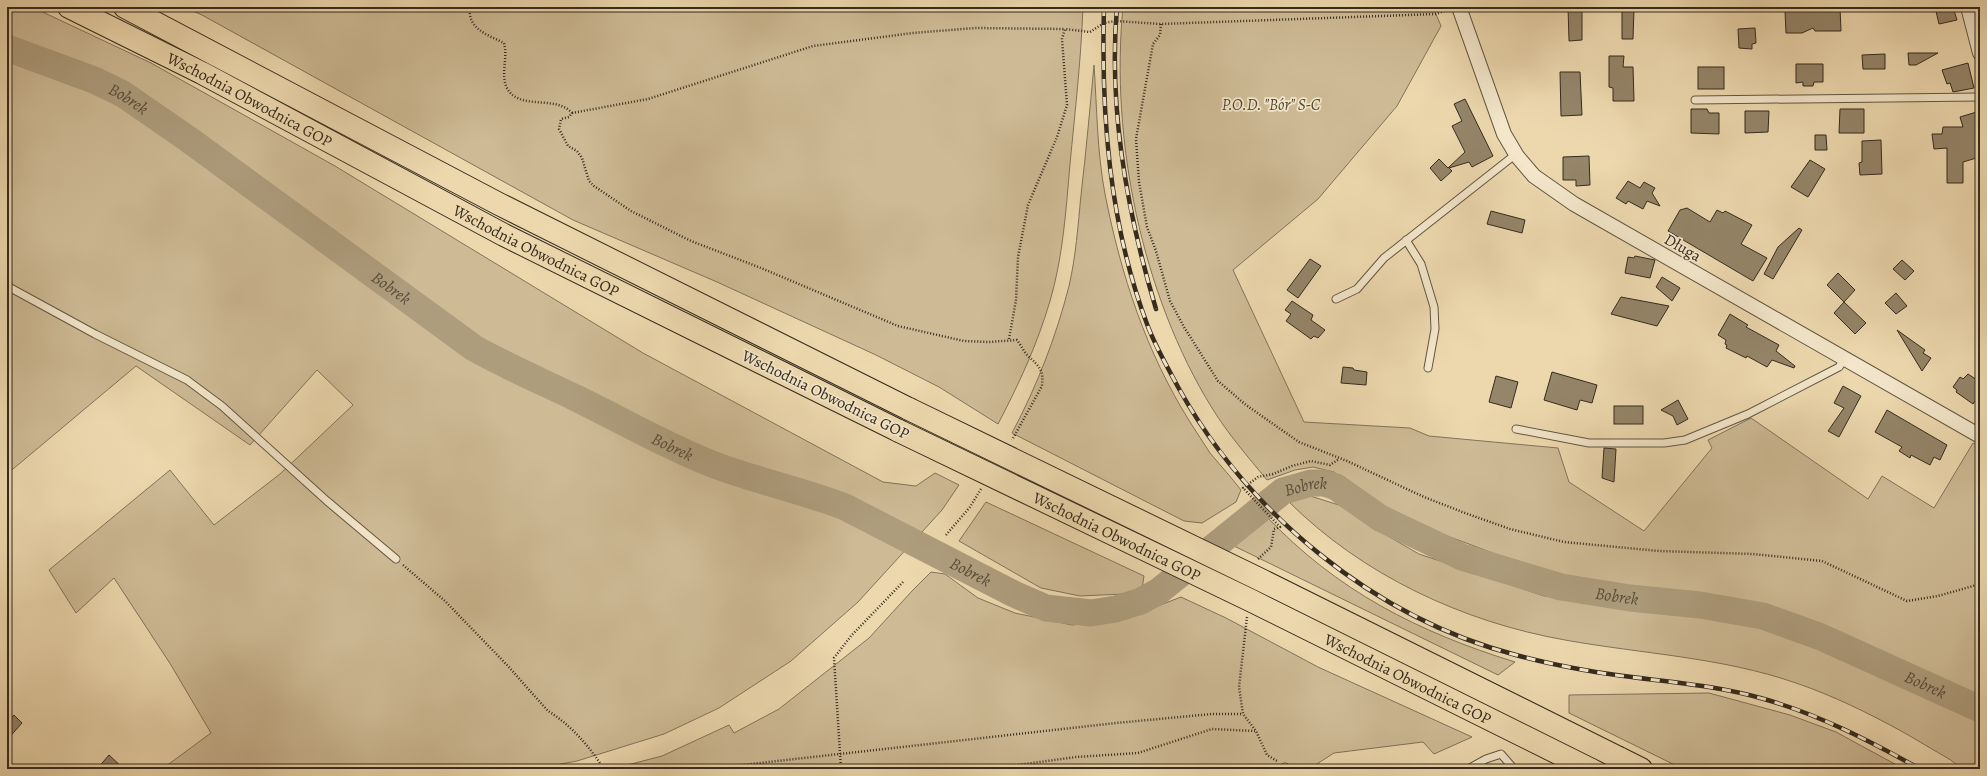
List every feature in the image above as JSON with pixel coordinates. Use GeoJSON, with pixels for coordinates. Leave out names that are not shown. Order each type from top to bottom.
{"type":"FeatureCollection","features":[{"type":"Feature","properties":{"kind":"highway","name":"Wschodnia Obwodnica GOP"},"geometry":{"type":"LineString","coordinates":[[69,7],[202,73],[504,235],[899,431],[1252,601],[1590,769]]}},
{"type":"Feature","properties":{"kind":"highway","name":"Wschodnia Obwodnica GOP"},"geometry":{"type":"LineString","coordinates":[[125,7],[506,208],[909,409],[1270,585],[1641,769]]}},
{"type":"Feature","properties":{"kind":"street"},"geometry":{"type":"LineString","coordinates":[[1968,7],[1980,53]]}},
{"type":"Feature","properties":{"kind":"street","name":"Długa"},"geometry":{"type":"LineString","coordinates":[[1455,8],[1504,134],[1516,154],[1534,176],[1574,204],[1980,436]]}},
{"type":"Feature","properties":{"kind":"lane"},"geometry":{"type":"LineString","coordinates":[[1695,100],[1980,97]]}},
{"type":"Feature","properties":{"kind":"lane"},"geometry":{"type":"LineString","coordinates":[[1336,299],[1357,290],[1384,258],[1516,154]]}},
{"type":"Feature","properties":{"kind":"lane"},"geometry":{"type":"LineString","coordinates":[[1406,240],[1421,264],[1434,307],[1435,329],[1428,368]]}},
{"type":"Feature","properties":{"kind":"lane"},"geometry":{"type":"LineString","coordinates":[[7,286],[95,334],[187,380],[222,406],[327,501],[396,559]]}},
{"type":"Feature","properties":{"kind":"lane"},"geometry":{"type":"LineString","coordinates":[[1516,429],[1589,443],[1664,443],[1685,440],[1748,414],[1839,366],[1845,358]]}},
{"type":"Feature","properties":{"kind":"lane"},"geometry":{"type":"LineString","coordinates":[[1468,769],[1486,759],[1501,754],[1514,769]]}},
{"type":"Feature","properties":{"kind":"path"},"geometry":{"type":"LineString","coordinates":[[470,7],[469,15],[474,26],[482,32],[504,43],[506,60],[503,72],[507,87],[512,94],[518,100],[554,103],[568,108],[572,113]]}},
{"type":"Feature","properties":{"kind":"path"},"geometry":{"type":"LineString","coordinates":[[1012,441],[1042,386],[1043,377],[1040,367],[1034,359],[1028,356],[1017,340],[1009,339],[988,342],[964,341],[898,326],[761,268],[691,241],[631,211],[605,195],[589,181],[582,158],[577,151],[568,146],[559,130],[561,119],[569,117],[572,113],[648,99],[813,46],[913,33],[975,28],[1065,29],[1090,32],[1104,23],[1116,21],[1162,24],[1436,14],[1455,8]]}},
{"type":"Feature","properties":{"kind":"path"},"geometry":{"type":"LineString","coordinates":[[1162,24],[1160,35],[1153,44],[1136,139],[1139,182],[1146,227],[1156,251],[1170,301],[1184,327],[1218,381],[1246,405],[1299,442],[1339,458],[1424,497],[1465,513],[1510,529],[1564,542],[1659,551],[1753,554],[1822,561],[1907,601],[1938,596],[1980,584]]}},
{"type":"Feature","properties":{"kind":"path"},"geometry":{"type":"LineString","coordinates":[[1009,339],[1016,300],[1018,256],[1028,205],[1057,138],[1067,105],[1062,45],[1065,29]]}},
{"type":"Feature","properties":{"kind":"path"},"geometry":{"type":"LineString","coordinates":[[1257,561],[1271,546],[1274,529],[1280,527],[1244,488],[1258,477],[1273,474],[1292,466],[1311,461],[1330,465],[1339,458]]}},
{"type":"Feature","properties":{"kind":"path"},"geometry":{"type":"LineString","coordinates":[[396,559],[454,610],[507,665],[548,711],[562,720],[591,749],[604,769]]}},
{"type":"Feature","properties":{"kind":"path"},"geometry":{"type":"LineString","coordinates":[[841,769],[834,658],[850,636],[903,582]]}},
{"type":"Feature","properties":{"kind":"path"},"geometry":{"type":"LineString","coordinates":[[1248,612],[1238,687],[1243,714],[1256,731],[1267,755],[1286,768]]}},
{"type":"Feature","properties":{"kind":"path"},"geometry":{"type":"LineString","coordinates":[[706,769],[1131,722],[1212,714],[1243,714]]}},
{"type":"Feature","properties":{"kind":"path"},"geometry":{"type":"LineString","coordinates":[[990,769],[1076,757],[1138,753],[1212,729],[1256,731]]}},
{"type":"Feature","properties":{"kind":"path"},"geometry":{"type":"LineString","coordinates":[[1270,769],[1286,768]]}},
{"type":"Feature","properties":{"kind":"green space"},"geometry":{"type":"Polygon","coordinates":[[[7,7],[32,7],[151,63],[335,166],[643,353],[883,482],[916,486],[935,473],[959,485],[942,510],[858,602],[791,661],[719,708],[664,734],[577,761],[534,769],[162,769],[211,733],[171,665],[114,578],[76,613],[49,570],[170,470],[214,525],[280,474],[353,405],[317,370],[250,445],[136,366],[7,474],[7,7]]]}},
{"type":"Feature","properties":{"kind":"green space"},"geometry":{"type":"Polygon","coordinates":[[[183,7],[1083,7],[1078,86],[1061,250],[1050,301],[1033,349],[998,424],[939,387],[876,355],[717,282],[573,220],[202,15],[183,7]]]}},
{"type":"Feature","properties":{"kind":"green space","name":"P.O.D. \"Bór\" S-C"},"geometry":{"type":"Polygon","coordinates":[[[1123,7],[1433,7],[1441,26],[1397,106],[1318,199],[1233,270],[1304,422],[1410,428],[1429,436],[1558,448],[1569,482],[1644,531],[1712,448],[1708,440],[1751,418],[1868,499],[1882,476],[1934,508],[1973,443],[1980,447],[1980,769],[1963,768],[1903,732],[1864,712],[1810,688],[1768,674],[1739,667],[1682,657],[1565,640],[1527,632],[1452,608],[1416,592],[1381,573],[1348,551],[1317,527],[1288,501],[1304,494],[1339,505],[1374,528],[1419,554],[1544,596],[1616,606],[1624,585],[1564,577],[1525,565],[1434,531],[1389,510],[1334,472],[1313,467],[1295,470],[1267,480],[1238,445],[1212,408],[1188,364],[1167,316],[1150,266],[1136,215],[1127,162],[1122,109],[1120,57],[1123,7]]]}},
{"type":"Feature","properties":{"kind":"green space"},"geometry":{"type":"Polygon","coordinates":[[[1094,65],[1102,178],[1111,224],[1127,283],[1137,312],[1160,368],[1174,395],[1210,453],[1241,490],[1236,502],[1202,523],[1184,521],[1012,433],[1030,397],[1045,361],[1069,286],[1076,240],[1094,65]]]}},
{"type":"Feature","properties":{"kind":"green space"},"geometry":{"type":"Polygon","coordinates":[[[986,502],[1144,576],[1142,589],[1123,594],[1080,596],[1041,588],[959,541],[986,502]]]}},
{"type":"Feature","properties":{"kind":"green space"},"geometry":{"type":"Polygon","coordinates":[[[1266,516],[1293,543],[1321,566],[1350,587],[1381,606],[1445,637],[1515,662],[1498,675],[1232,545],[1266,516]]]}},
{"type":"Feature","properties":{"kind":"green space"},"geometry":{"type":"Polygon","coordinates":[[[931,572],[945,574],[978,598],[1015,613],[1072,625],[1124,619],[1181,597],[1226,618],[1318,667],[1472,737],[1434,754],[1423,742],[1334,753],[1309,769],[612,769],[662,756],[729,725],[734,733],[779,709],[869,638],[931,572]]]}},
{"type":"Feature","properties":{"kind":"green space"},"geometry":{"type":"Polygon","coordinates":[[[1709,693],[1790,715],[1836,732],[1904,769],[1683,769],[1569,713],[1569,695],[1709,693]]]}},
{"type":"Feature","properties":{"kind":"building"},"geometry":{"type":"Polygon","coordinates":[[[1568,7],[1582,7],[1582,40],[1569,41],[1568,7]]]}},
{"type":"Feature","properties":{"kind":"building"},"geometry":{"type":"Polygon","coordinates":[[[1794,7],[1802,7],[1804,11],[1822,9],[1823,7],[1840,8],[1841,31],[1815,31],[1813,28],[1802,33],[1786,33],[1785,11],[1792,10],[1794,7]]]}},
{"type":"Feature","properties":{"kind":"building"},"geometry":{"type":"Polygon","coordinates":[[[1935,7],[1953,7],[1957,20],[1939,24],[1935,7]]]}},
{"type":"Feature","properties":{"kind":"building"},"geometry":{"type":"Polygon","coordinates":[[[1622,8],[1634,9],[1633,39],[1622,39],[1622,8]]]}},
{"type":"Feature","properties":{"kind":"building"},"geometry":{"type":"Polygon","coordinates":[[[1755,28],[1756,43],[1752,44],[1752,49],[1739,48],[1738,29],[1755,28]]]}},
{"type":"Feature","properties":{"kind":"building"},"geometry":{"type":"Polygon","coordinates":[[[1908,53],[1938,53],[1916,65],[1909,65],[1908,53]]]}},
{"type":"Feature","properties":{"kind":"building"},"geometry":{"type":"Polygon","coordinates":[[[1885,54],[1885,69],[1863,69],[1862,55],[1885,54]]]}},
{"type":"Feature","properties":{"kind":"building"},"geometry":{"type":"Polygon","coordinates":[[[1609,56],[1624,56],[1623,67],[1633,67],[1634,101],[1613,101],[1613,88],[1609,87],[1609,56]]]}},
{"type":"Feature","properties":{"kind":"building"},"geometry":{"type":"Polygon","coordinates":[[[1968,63],[1974,88],[1953,92],[1950,83],[1947,84],[1942,70],[1968,63]]]}},
{"type":"Feature","properties":{"kind":"building"},"geometry":{"type":"Polygon","coordinates":[[[1796,64],[1823,64],[1823,82],[1814,82],[1813,86],[1803,86],[1803,82],[1796,83],[1796,64]]]}},
{"type":"Feature","properties":{"kind":"building"},"geometry":{"type":"Polygon","coordinates":[[[1698,67],[1724,67],[1724,89],[1698,89],[1698,67]]]}},
{"type":"Feature","properties":{"kind":"building"},"geometry":{"type":"Polygon","coordinates":[[[1560,72],[1580,72],[1582,115],[1561,116],[1560,72]]]}},
{"type":"Feature","properties":{"kind":"building"},"geometry":{"type":"Polygon","coordinates":[[[1465,99],[1493,156],[1472,167],[1469,162],[1449,168],[1452,171],[1441,181],[1430,168],[1439,159],[1448,168],[1465,152],[1452,126],[1462,121],[1454,104],[1465,99]]]}},
{"type":"Feature","properties":{"kind":"building"},"geometry":{"type":"Polygon","coordinates":[[[1691,109],[1707,109],[1709,113],[1719,113],[1719,134],[1691,133],[1691,109]]]}},
{"type":"Feature","properties":{"kind":"building"},"geometry":{"type":"Polygon","coordinates":[[[1840,109],[1864,109],[1864,133],[1839,133],[1840,109]]]}},
{"type":"Feature","properties":{"kind":"building"},"geometry":{"type":"Polygon","coordinates":[[[1745,111],[1769,111],[1768,132],[1745,133],[1745,111]]]}},
{"type":"Feature","properties":{"kind":"building"},"geometry":{"type":"Polygon","coordinates":[[[1980,111],[1980,157],[1963,162],[1963,183],[1947,183],[1947,148],[1934,149],[1932,134],[1942,134],[1943,127],[1963,127],[1960,117],[1980,111]]]}},
{"type":"Feature","properties":{"kind":"building"},"geometry":{"type":"Polygon","coordinates":[[[1815,135],[1826,135],[1827,150],[1815,150],[1815,135]]]}},
{"type":"Feature","properties":{"kind":"building"},"geometry":{"type":"Polygon","coordinates":[[[1881,140],[1882,174],[1860,175],[1859,163],[1862,162],[1862,141],[1881,140]]]}},
{"type":"Feature","properties":{"kind":"building"},"geometry":{"type":"Polygon","coordinates":[[[1589,156],[1590,185],[1576,186],[1576,180],[1563,180],[1563,157],[1589,156]]]}},
{"type":"Feature","properties":{"kind":"building"},"geometry":{"type":"Polygon","coordinates":[[[1810,160],[1825,169],[1808,197],[1791,187],[1810,160]]]}},
{"type":"Feature","properties":{"kind":"building"},"geometry":{"type":"Polygon","coordinates":[[[1628,181],[1640,188],[1644,182],[1655,188],[1652,193],[1660,206],[1647,201],[1643,209],[1628,201],[1626,204],[1616,198],[1628,181]]]}},
{"type":"Feature","properties":{"kind":"building"},"geometry":{"type":"Polygon","coordinates":[[[1687,208],[1710,222],[1717,210],[1723,213],[1725,211],[1752,225],[1741,244],[1767,258],[1753,281],[1668,231],[1680,210],[1687,208]]]}},
{"type":"Feature","properties":{"kind":"building"},"geometry":{"type":"Polygon","coordinates":[[[1491,211],[1525,220],[1522,233],[1487,224],[1491,211]]]}},
{"type":"Feature","properties":{"kind":"building"},"geometry":{"type":"Polygon","coordinates":[[[1799,228],[1802,230],[1773,279],[1764,274],[1778,247],[1799,228]]]}},
{"type":"Feature","properties":{"kind":"building"},"geometry":{"type":"Polygon","coordinates":[[[1635,256],[1655,260],[1650,278],[1625,273],[1628,257],[1634,258],[1635,256]]]}},
{"type":"Feature","properties":{"kind":"building"},"geometry":{"type":"Polygon","coordinates":[[[1310,259],[1321,266],[1298,298],[1287,290],[1310,259]]]}},
{"type":"Feature","properties":{"kind":"building"},"geometry":{"type":"Polygon","coordinates":[[[1902,260],[1914,271],[1905,280],[1893,269],[1902,260]]]}},
{"type":"Feature","properties":{"kind":"building"},"geometry":{"type":"Polygon","coordinates":[[[1838,273],[1855,290],[1844,302],[1827,285],[1838,273]]]}},
{"type":"Feature","properties":{"kind":"building"},"geometry":{"type":"Polygon","coordinates":[[[1662,277],[1680,288],[1672,301],[1656,287],[1662,277]]]}},
{"type":"Feature","properties":{"kind":"building"},"geometry":{"type":"Polygon","coordinates":[[[1896,293],[1907,306],[1896,314],[1885,303],[1896,293]]]}},
{"type":"Feature","properties":{"kind":"building"},"geometry":{"type":"Polygon","coordinates":[[[1621,297],[1669,306],[1657,326],[1611,314],[1621,297]]]}},
{"type":"Feature","properties":{"kind":"building"},"geometry":{"type":"Polygon","coordinates":[[[1292,301],[1313,315],[1311,320],[1325,330],[1318,338],[1314,336],[1311,339],[1286,321],[1291,314],[1285,310],[1292,301]]]}},
{"type":"Feature","properties":{"kind":"building"},"geometry":{"type":"Polygon","coordinates":[[[1844,302],[1866,323],[1855,334],[1834,313],[1844,302]]]}},
{"type":"Feature","properties":{"kind":"building"},"geometry":{"type":"Polygon","coordinates":[[[1730,314],[1748,325],[1746,327],[1779,345],[1776,351],[1795,366],[1794,368],[1772,360],[1767,367],[1747,356],[1746,358],[1726,348],[1726,340],[1718,335],[1730,314]]]}},
{"type":"Feature","properties":{"kind":"building"},"geometry":{"type":"Polygon","coordinates":[[[1897,330],[1925,350],[1923,353],[1931,358],[1922,371],[1897,330]]]}},
{"type":"Feature","properties":{"kind":"building"},"geometry":{"type":"Polygon","coordinates":[[[1343,367],[1367,372],[1366,385],[1341,383],[1343,367]]]}},
{"type":"Feature","properties":{"kind":"building"},"geometry":{"type":"Polygon","coordinates":[[[1552,372],[1597,385],[1592,403],[1580,400],[1577,410],[1544,400],[1552,372]]]}},
{"type":"Feature","properties":{"kind":"building"},"geometry":{"type":"Polygon","coordinates":[[[1968,374],[1980,382],[1980,394],[1973,404],[1956,392],[1957,390],[1953,387],[1960,377],[1963,379],[1968,374]]]}},
{"type":"Feature","properties":{"kind":"building"},"geometry":{"type":"Polygon","coordinates":[[[1496,376],[1518,382],[1511,408],[1489,402],[1496,376]]]}},
{"type":"Feature","properties":{"kind":"building"},"geometry":{"type":"Polygon","coordinates":[[[1843,386],[1861,396],[1839,437],[1828,431],[1844,408],[1834,403],[1843,386]]]}},
{"type":"Feature","properties":{"kind":"building"},"geometry":{"type":"Polygon","coordinates":[[[1678,400],[1688,419],[1677,425],[1673,416],[1661,410],[1678,400]]]}},
{"type":"Feature","properties":{"kind":"building"},"geometry":{"type":"Polygon","coordinates":[[[1614,406],[1643,406],[1643,424],[1614,424],[1614,406]]]}},
{"type":"Feature","properties":{"kind":"building"},"geometry":{"type":"Polygon","coordinates":[[[1887,410],[1947,445],[1940,460],[1934,457],[1930,465],[1911,455],[1910,458],[1899,451],[1902,447],[1875,432],[1887,410]]]}},
{"type":"Feature","properties":{"kind":"building"},"geometry":{"type":"Polygon","coordinates":[[[1604,448],[1616,449],[1614,482],[1602,478],[1604,448]]]}},
{"type":"Feature","properties":{"kind":"building"},"geometry":{"type":"Polygon","coordinates":[[[14,715],[22,723],[7,740],[7,723],[14,715]]]}},
{"type":"Feature","properties":{"kind":"building"},"geometry":{"type":"Polygon","coordinates":[[[109,755],[124,769],[97,769],[109,755]]]}},
{"type":"Feature","properties":{"kind":"waterway","name":"Bobrek"},"geometry":{"type":"LineString","coordinates":[[7,48],[94,80],[123,94],[188,139],[474,348],[695,457],[745,476],[845,507],[1014,594],[1046,608],[1091,613],[1116,609],[1141,601],[1159,591],[1283,491],[1311,483],[1324,483],[1336,487],[1380,518],[1462,557],[1561,587],[1630,598],[1700,605],[1763,616],[1821,637],[1980,709]]}},
{"type":"Feature","properties":{"kind":"railway"},"geometry":{"type":"LineString","coordinates":[[1104,7],[1104,87],[1110,168],[1116,208],[1134,286],[1150,332],[1178,387],[1207,433],[1240,477],[1278,517],[1320,554],[1365,587],[1413,615],[1464,638],[1516,655],[1558,665],[1607,674],[1697,685],[1742,693],[1785,705],[1825,721],[1882,748],[1920,769]]}},
{"type":"Feature","properties":{"kind":"railway"},"geometry":{"type":"LineString","coordinates":[[1117,7],[1115,84],[1122,160],[1136,235],[1156,309]]}}]}
